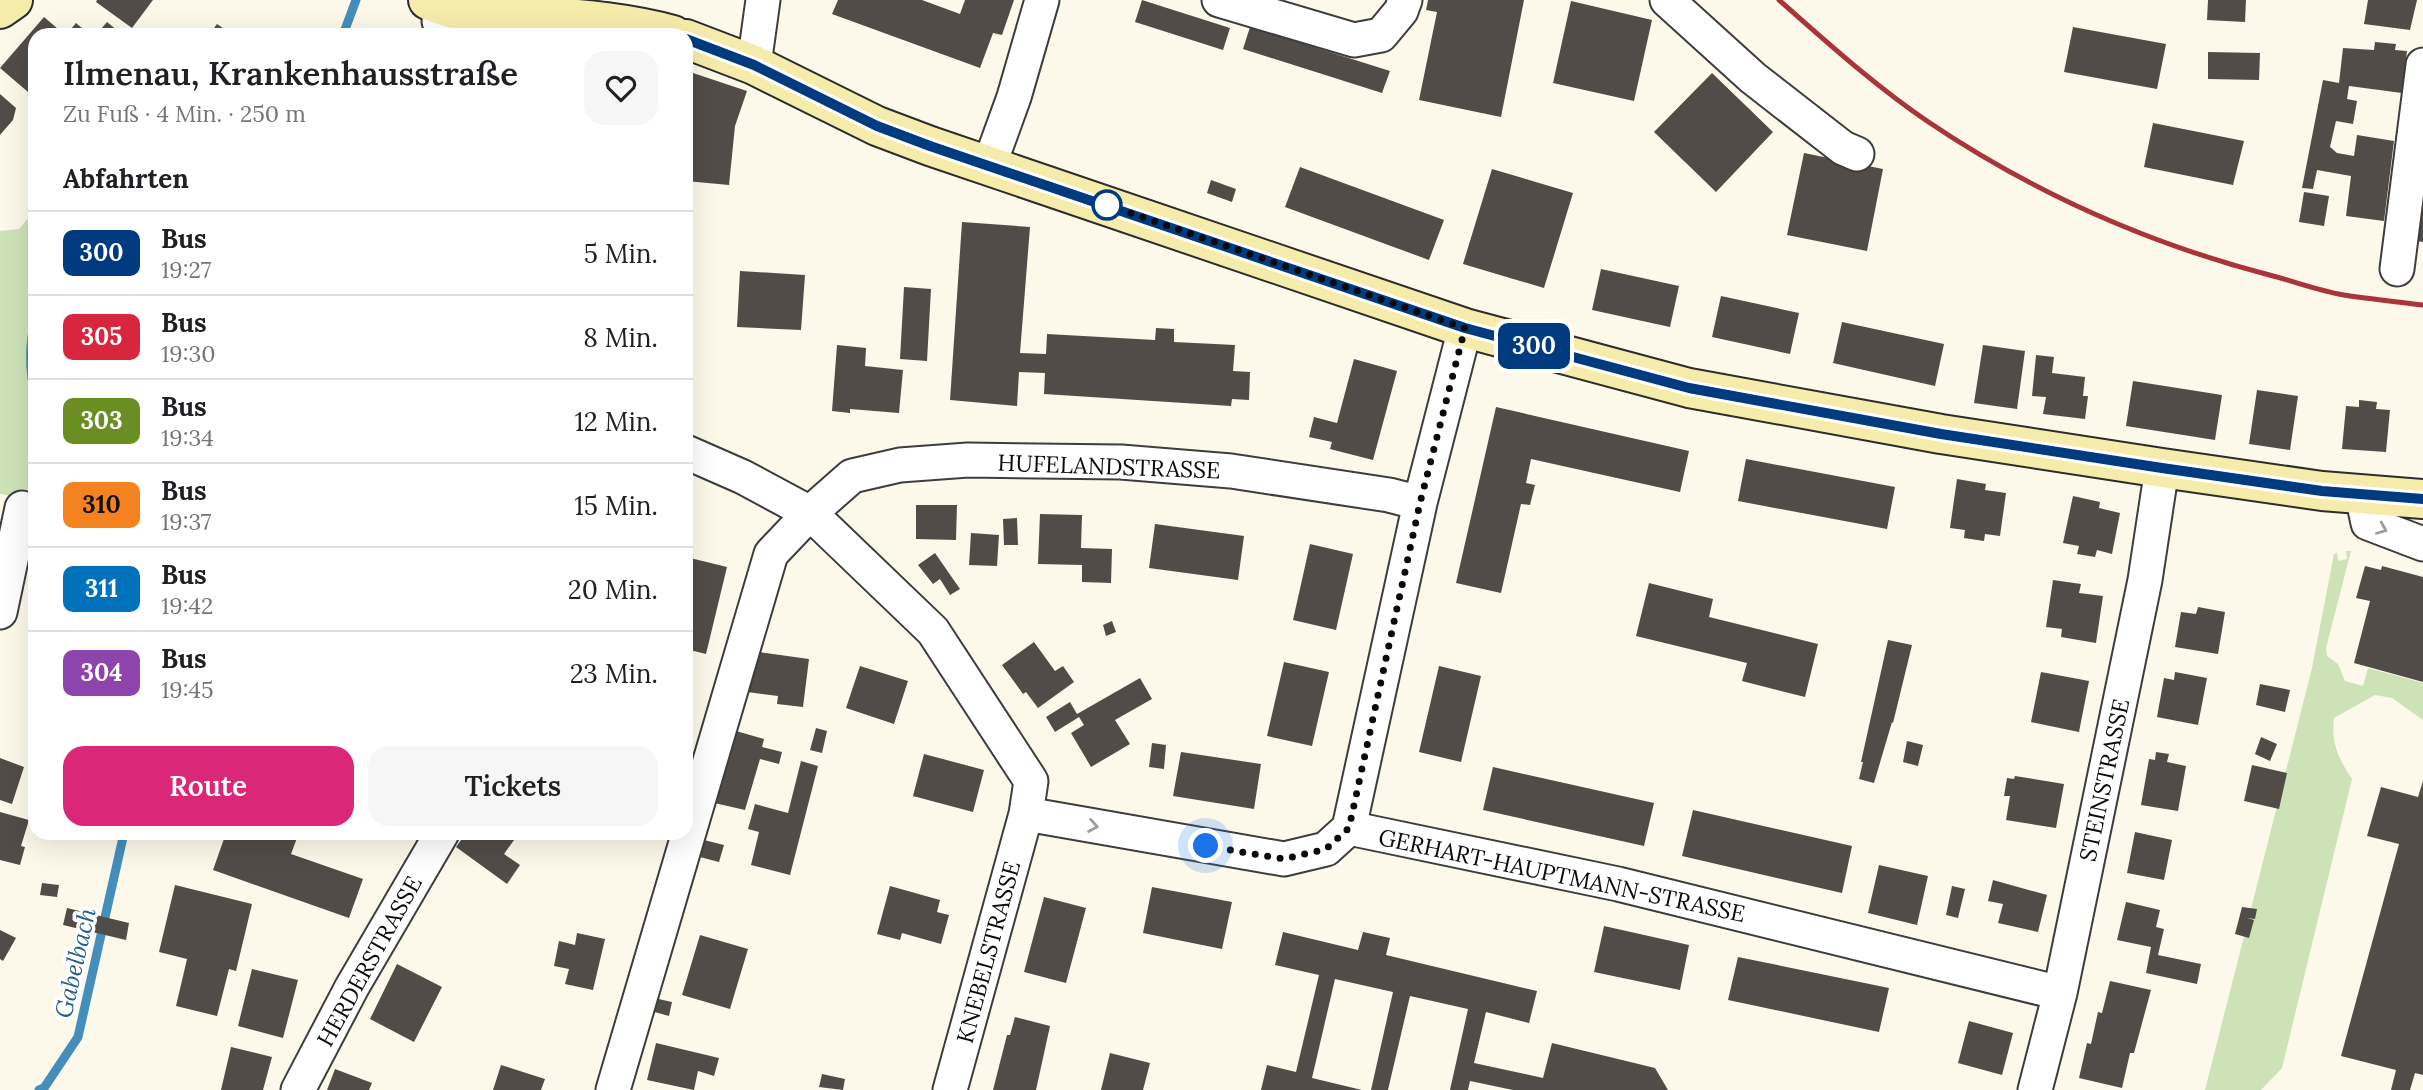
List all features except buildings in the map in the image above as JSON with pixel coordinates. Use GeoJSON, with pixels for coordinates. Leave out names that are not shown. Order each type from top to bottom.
{"type":"FeatureCollection","features":[{"type":"Feature","properties":{"kind":"street"},"geometry":{"type":"LineString","coordinates":[[0,9],[13,0]]}},
{"type":"Feature","properties":{"kind":"street"},"geometry":{"type":"LineString","coordinates":[[754,65],[763,0]]}},
{"type":"Feature","properties":{"kind":"street"},"geometry":{"type":"LineString","coordinates":[[989,166],[1014,97],[1042,0]]}},
{"type":"Feature","properties":{"kind":"street"},"geometry":{"type":"LineString","coordinates":[[1219,0],[1354,40],[1381,35],[1401,11],[1405,0]]}},
{"type":"Feature","properties":{"kind":"street"},"geometry":{"type":"LineString","coordinates":[[1667,0],[1753,78],[1843,148],[1857,154]]}},
{"type":"Feature","properties":{"kind":"street"},"geometry":{"type":"LineString","coordinates":[[437,14],[471,12],[579,19],[642,28]]}},
{"type":"Feature","properties":{"kind":"street"},"geometry":{"type":"LineString","coordinates":[[693,42],[754,65],[877,126],[989,166],[1465,328],[1689,388],[1852,419],[2162,468],[2322,491],[2423,499]]}},
{"type":"Feature","properties":{"kind":"street"},"geometry":{"type":"LineString","coordinates":[[2397,269],[2423,65]]}},
{"type":"Feature","properties":{"kind":"street"},"geometry":{"type":"LineString","coordinates":[[1349,828],[1420,503],[1465,328]]}},
{"type":"Feature","properties":{"kind":"street","name":"KNEBELSTRASSE"},"geometry":{"type":"LineString","coordinates":[[693,455],[743,477],[810,513],[933,631],[1031,781],[1026,814],[950,1090]]}},
{"type":"Feature","properties":{"kind":"street","name":"HUFELANDSTRASSE"},"geometry":{"type":"LineString","coordinates":[[693,819],[771,554],[810,513],[852,476],[900,465],[968,460],[1121,462],[1231,471],[1389,495],[1420,503]]}},
{"type":"Feature","properties":{"kind":"street","name":"STEINSTRASSE"},"geometry":{"type":"LineString","coordinates":[[2035,1090],[2060,993],[2145,580],[2162,468]]}},
{"type":"Feature","properties":{"kind":"street"},"geometry":{"type":"LineString","coordinates":[[2362,495],[2368,523],[2423,544]]}},
{"type":"Feature","properties":{"kind":"street"},"geometry":{"type":"LineString","coordinates":[[0,612],[19,508]]}},
{"type":"Feature","properties":{"kind":"street","name":"GERHART-HAUPTMANN-STRASSE"},"geometry":{"type":"LineString","coordinates":[[1026,814],[1284,859],[1326,849],[1349,828],[1618,884],[2060,993]]}},
{"type":"Feature","properties":{"kind":"street","name":"HERDERSTRASSE"},"geometry":{"type":"LineString","coordinates":[[298,1090],[352,987],[438,840]]}},
{"type":"Feature","properties":{"kind":"street","name":"HUFELANDSTRASSE"},"geometry":{"type":"LineString","coordinates":[[613,1090],[687,840]]}},
{"type":"Feature","properties":{"kind":"green space"},"geometry":{"type":"Polygon","coordinates":[[[28,218],[28,499],[0,494],[0,231],[19,229],[28,218]]]}},
{"type":"Feature","properties":{"kind":"green space"},"geometry":{"type":"Polygon","coordinates":[[[2346,551],[2351,551],[2326,648],[2327,656],[2338,664],[2345,681],[2363,686],[2368,668],[2423,683],[2423,720],[2392,698],[2375,695],[2334,718],[2337,750],[2352,779],[2282,1068],[2261,1090],[2205,1090],[2312,668],[2334,554],[2337,553],[2338,561],[2347,559],[2346,551]]]}},
{"type":"Feature","properties":{"kind":"waterway","name":"Gabelbach"},"geometry":{"type":"LineString","coordinates":[[346,28],[356,0]]}},
{"type":"Feature","properties":{"kind":"waterway","name":"Gabelbach"},"geometry":{"type":"LineString","coordinates":[[39,1090],[44,1088],[78,1037],[122,840]]}},
{"type":"Feature","properties":{"kind":"railway"},"geometry":{"type":"LineString","coordinates":[[1779,0],[1851,63],[1907,107],[1967,147],[2050,193],[2137,232],[2227,263],[2335,293],[2423,305]]}},
{"type":"Feature","properties":{"kind":"bus line","name":"300"},"geometry":{"type":"LineString","coordinates":[[693,41],[754,65],[877,126],[930,146],[1465,328],[1666,382],[1813,412],[2087,457],[2322,491],[2423,499]]}},
{"type":"Feature","properties":{"kind":"route"},"geometry":{"type":"LineString","coordinates":[[1107,205],[1465,328],[1420,503],[1349,828],[1326,849],[1284,859],[1206,846]]}}]}
